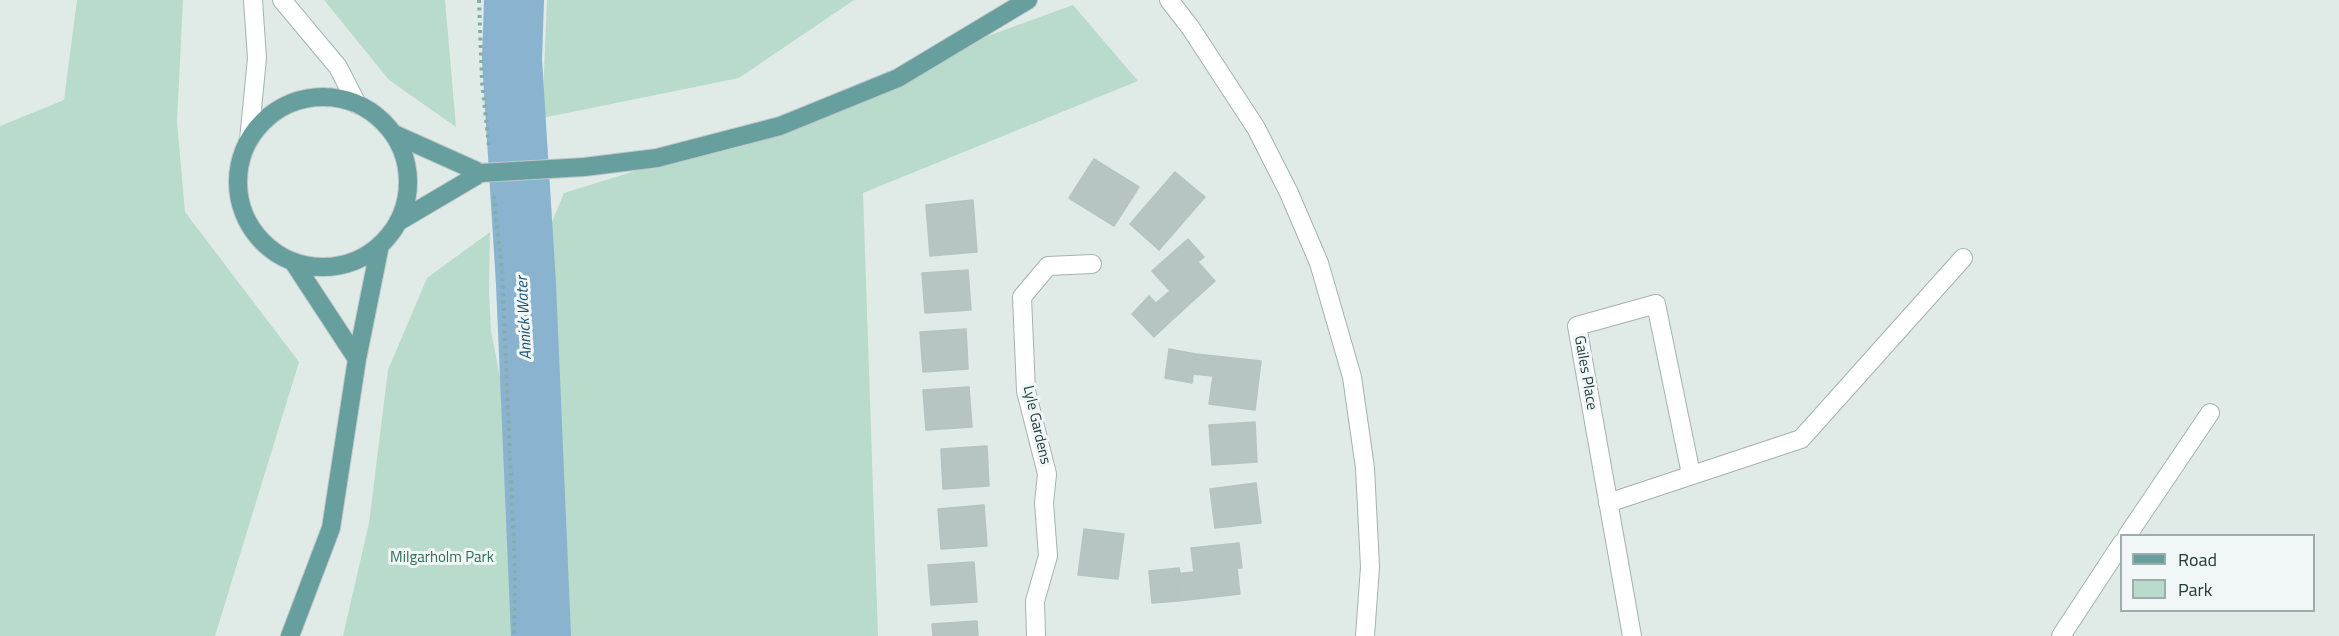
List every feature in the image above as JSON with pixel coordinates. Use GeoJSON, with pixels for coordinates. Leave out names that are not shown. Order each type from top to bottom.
{"type":"FeatureCollection","features":[{"type":"Feature","properties":{"kind":"main road"},"geometry":{"type":"LineString","coordinates":[[398,222],[481,173],[584,167],[657,158],[780,126],[898,78],[1028,0]]}},
{"type":"Feature","properties":{"kind":"main road"},"geometry":{"type":"LineString","coordinates":[[327,97],[357,104],[381,120],[394,134],[406,162],[408,190],[398,222],[380,245],[364,257],[345,265],[326,267],[294,263],[279,256],[256,236],[239,197],[238,168],[249,140],[258,126],[281,107],[310,98],[327,97]]}},
{"type":"Feature","properties":{"kind":"main road"},"geometry":{"type":"LineString","coordinates":[[394,134],[481,173]]}},
{"type":"Feature","properties":{"kind":"main road"},"geometry":{"type":"LineString","coordinates":[[290,636],[331,528],[357,359],[380,245]]}},
{"type":"Feature","properties":{"kind":"main road"},"geometry":{"type":"LineString","coordinates":[[294,263],[357,359]]}},
{"type":"Feature","properties":{"kind":"street"},"geometry":{"type":"LineString","coordinates":[[249,140],[257,58],[253,0]]}},
{"type":"Feature","properties":{"kind":"street"},"geometry":{"type":"LineString","coordinates":[[282,0],[338,67],[357,104]]}},
{"type":"Feature","properties":{"kind":"street"},"geometry":{"type":"LineString","coordinates":[[1169,0],[1190,27],[1256,128],[1289,193],[1318,263],[1352,377],[1365,468],[1370,567],[1365,636]]}},
{"type":"Feature","properties":{"kind":"street"},"geometry":{"type":"LineString","coordinates":[[1608,503],[1801,439],[1963,258]]}},
{"type":"Feature","properties":{"kind":"street","name":"Lyle Gardens"},"geometry":{"type":"LineString","coordinates":[[1036,636],[1035,601],[1048,556],[1044,503],[1047,474],[1026,391],[1022,297],[1048,266],[1092,264]]}},
{"type":"Feature","properties":{"kind":"street","name":"Gailes Place"},"geometry":{"type":"LineString","coordinates":[[1632,636],[1577,326],[1656,304],[1692,474]]}},
{"type":"Feature","properties":{"kind":"street"},"geometry":{"type":"LineString","coordinates":[[2128,534],[2210,413]]}},
{"type":"Feature","properties":{"kind":"street"},"geometry":{"type":"LineString","coordinates":[[2061,636],[2120,545]]}},
{"type":"Feature","properties":{"kind":"path"},"geometry":{"type":"LineString","coordinates":[[479,0],[482,82],[489,153]]}},
{"type":"Feature","properties":{"kind":"path"},"geometry":{"type":"LineString","coordinates":[[493,188],[502,271],[514,570],[514,636]]}},
{"type":"Feature","properties":{"kind":"green space"},"geometry":{"type":"Polygon","coordinates":[[[77,0],[183,0],[177,122],[185,212],[299,362],[215,636],[0,636],[0,126],[64,100],[77,0]]]}},
{"type":"Feature","properties":{"kind":"green space"},"geometry":{"type":"Polygon","coordinates":[[[324,0],[445,0],[456,127],[389,80],[324,0]]]}},
{"type":"Feature","properties":{"kind":"green space"},"geometry":{"type":"Polygon","coordinates":[[[547,0],[854,0],[739,78],[542,118],[547,0]]]}},
{"type":"Feature","properties":{"kind":"green space"},"geometry":{"type":"Polygon","coordinates":[[[1073,5],[1138,81],[863,193],[878,636],[541,636],[526,284],[564,193],[780,126],[941,53],[1073,5]]]}},
{"type":"Feature","properties":{"kind":"green space","name":"Milgarholm Park"},"geometry":{"type":"Polygon","coordinates":[[[490,232],[491,331],[509,424],[511,489],[523,571],[523,636],[343,636],[369,523],[388,370],[427,278],[490,232]]]}},
{"type":"Feature","properties":{"kind":"building"},"geometry":{"type":"Polygon","coordinates":[[[1094,159],[1139,187],[1114,226],[1069,198],[1094,159]]]}},
{"type":"Feature","properties":{"kind":"building"},"geometry":{"type":"Polygon","coordinates":[[[1175,172],[1205,197],[1159,250],[1130,224],[1175,172]]]}},
{"type":"Feature","properties":{"kind":"building"},"geometry":{"type":"Polygon","coordinates":[[[973,200],[977,252],[930,256],[926,205],[973,200]]]}},
{"type":"Feature","properties":{"kind":"building"},"geometry":{"type":"Polygon","coordinates":[[[1188,239],[1204,257],[1198,262],[1215,281],[1172,320],[1156,303],[1170,291],[1152,271],[1188,239]]]}},
{"type":"Feature","properties":{"kind":"building"},"geometry":{"type":"Polygon","coordinates":[[[968,270],[971,310],[925,313],[922,273],[968,270]]]}},
{"type":"Feature","properties":{"kind":"building"},"geometry":{"type":"Polygon","coordinates":[[[1149,296],[1172,320],[1154,337],[1132,314],[1149,296]]]}},
{"type":"Feature","properties":{"kind":"building"},"geometry":{"type":"Polygon","coordinates":[[[966,329],[968,369],[923,372],[920,332],[966,329]]]}},
{"type":"Feature","properties":{"kind":"building"},"geometry":{"type":"Polygon","coordinates":[[[1169,349],[1196,354],[1192,383],[1165,378],[1169,349]]]}},
{"type":"Feature","properties":{"kind":"building"},"geometry":{"type":"Polygon","coordinates":[[[1196,354],[1261,361],[1255,410],[1209,404],[1213,376],[1193,374],[1196,354]]]}},
{"type":"Feature","properties":{"kind":"building"},"geometry":{"type":"Polygon","coordinates":[[[969,387],[972,427],[926,430],[923,390],[969,387]]]}},
{"type":"Feature","properties":{"kind":"building"},"geometry":{"type":"Polygon","coordinates":[[[1255,422],[1257,462],[1212,465],[1209,425],[1255,422]]]}},
{"type":"Feature","properties":{"kind":"building"},"geometry":{"type":"Polygon","coordinates":[[[987,446],[989,486],[943,489],[941,449],[987,446]]]}},
{"type":"Feature","properties":{"kind":"building"},"geometry":{"type":"Polygon","coordinates":[[[1256,483],[1261,523],[1215,528],[1210,489],[1256,483]]]}},
{"type":"Feature","properties":{"kind":"building"},"geometry":{"type":"Polygon","coordinates":[[[984,505],[987,546],[941,549],[938,509],[984,505]]]}},
{"type":"Feature","properties":{"kind":"building"},"geometry":{"type":"Polygon","coordinates":[[[1084,529],[1124,534],[1118,579],[1078,575],[1084,529]]]}},
{"type":"Feature","properties":{"kind":"building"},"geometry":{"type":"Polygon","coordinates":[[[1239,543],[1242,568],[1237,568],[1240,594],[1178,601],[1175,574],[1194,572],[1191,548],[1239,543]]]}},
{"type":"Feature","properties":{"kind":"building"},"geometry":{"type":"Polygon","coordinates":[[[974,562],[977,602],[931,605],[928,565],[974,562]]]}},
{"type":"Feature","properties":{"kind":"building"},"geometry":{"type":"Polygon","coordinates":[[[1179,568],[1180,573],[1175,574],[1178,601],[1152,603],[1149,571],[1179,568]]]}},
{"type":"Feature","properties":{"kind":"building"},"geometry":{"type":"Polygon","coordinates":[[[977,621],[978,636],[933,636],[932,624],[977,621]]]}},
{"type":"Feature","properties":{"kind":"waterway","name":"Annick Water"},"geometry":{"type":"LineString","coordinates":[[514,0],[512,60],[526,284],[541,636]]}}]}
